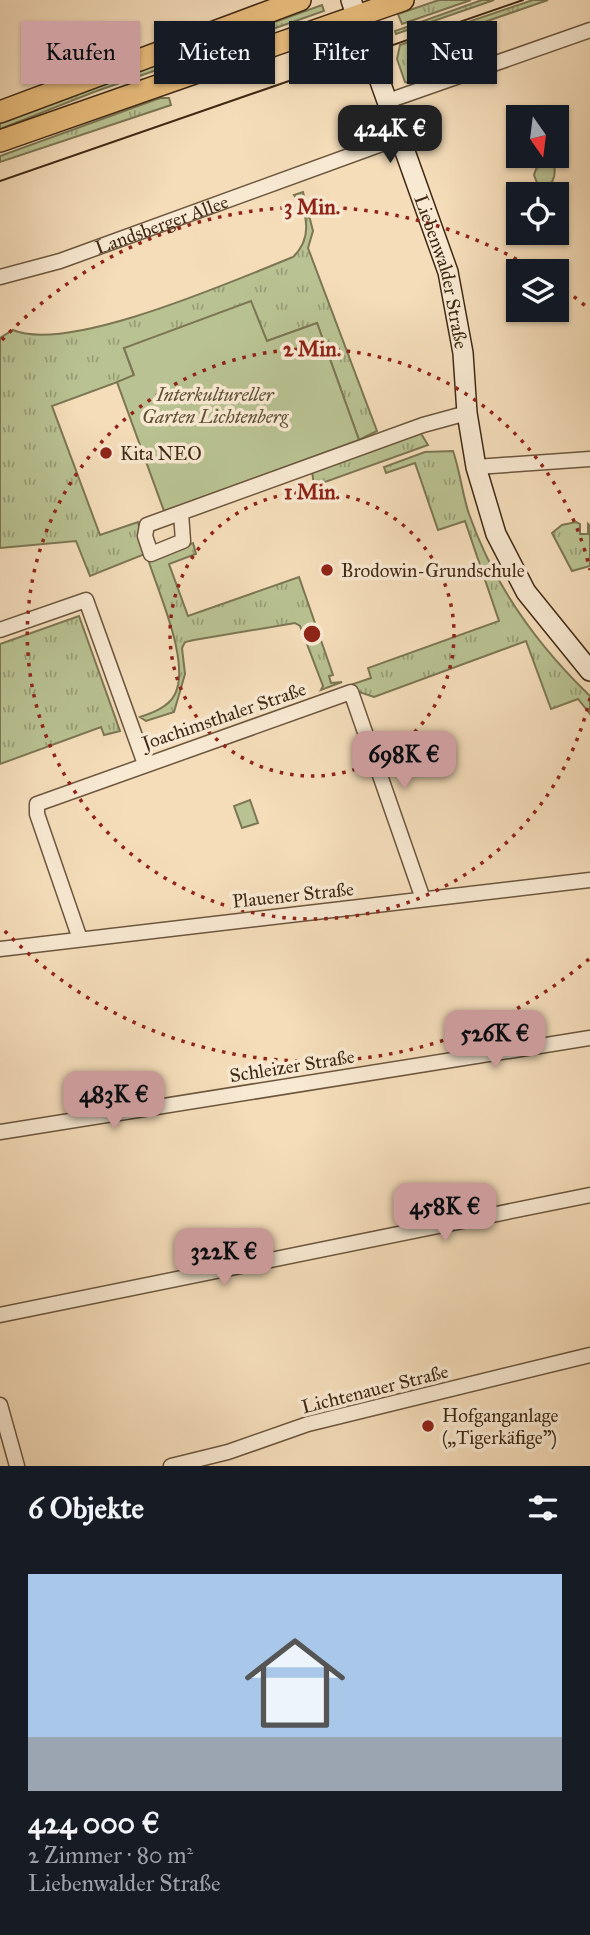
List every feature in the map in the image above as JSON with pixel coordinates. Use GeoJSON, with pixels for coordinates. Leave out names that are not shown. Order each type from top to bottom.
{"type":"FeatureCollection","features":[{"type":"Feature","properties":{"kind":"main road"},"geometry":{"type":"LineString","coordinates":[[0,112],[300,0]]}},
{"type":"Feature","properties":{"kind":"main road"},"geometry":{"type":"LineString","coordinates":[[0,141],[354,8],[403,0]]}},
{"type":"Feature","properties":{"kind":"street","name":"Liebenwalder Straße"},"geometry":{"type":"LineString","coordinates":[[354,8],[440,246],[453,293],[476,467],[496,534],[511,566],[544,618],[590,671]]}},
{"type":"Feature","properties":{"kind":"street"},"geometry":{"type":"LineString","coordinates":[[388,101],[590,30]]}},
{"type":"Feature","properties":{"kind":"street","name":"Landsberger Allee"},"geometry":{"type":"LineString","coordinates":[[0,277],[60,261],[401,137]]}},
{"type":"Feature","properties":{"kind":"street"},"geometry":{"type":"LineString","coordinates":[[181,513],[423,425],[467,413]]}},
{"type":"Feature","properties":{"kind":"street"},"geometry":{"type":"LineString","coordinates":[[476,467],[590,459]]}},
{"type":"Feature","properties":{"kind":"street"},"geometry":{"type":"LineString","coordinates":[[0,630],[86,600],[145,764]]}},
{"type":"Feature","properties":{"kind":"street","name":"Joachimsthaler Straße"},"geometry":{"type":"LineString","coordinates":[[80,939],[37,814],[37,804],[351,692],[423,899]]}},
{"type":"Feature","properties":{"kind":"street","name":"Plauener Straße"},"geometry":{"type":"LineString","coordinates":[[0,949],[590,880]]}},
{"type":"Feature","properties":{"kind":"street","name":"Schleizer Straße"},"geometry":{"type":"LineString","coordinates":[[0,1132],[590,1038]]}},
{"type":"Feature","properties":{"kind":"street"},"geometry":{"type":"LineString","coordinates":[[0,1315],[590,1195]]}},
{"type":"Feature","properties":{"kind":"street","name":"Lichtenauer Straße"},"geometry":{"type":"LineString","coordinates":[[171,1466],[228,1452],[308,1424],[590,1355]]}},
{"type":"Feature","properties":{"kind":"street"},"geometry":{"type":"LineString","coordinates":[[0,1405],[17,1466]]}},
{"type":"Feature","properties":{"kind":"green space"},"geometry":{"type":"Polygon","coordinates":[[[439,0],[471,0],[402,24],[398,14],[439,0]]]}},
{"type":"Feature","properties":{"kind":"green space"},"geometry":{"type":"Polygon","coordinates":[[[482,0],[494,0],[433,21],[423,21],[482,0]]]}},
{"type":"Feature","properties":{"kind":"green space"},"geometry":{"type":"Polygon","coordinates":[[[533,0],[548,0],[487,21],[471,21],[533,0]]]}},
{"type":"Feature","properties":{"kind":"green space"},"geometry":{"type":"Polygon","coordinates":[[[322,5],[324,11],[289,21],[275,28],[275,22],[322,5]]]}},
{"type":"Feature","properties":{"kind":"green space"},"geometry":{"type":"Polygon","coordinates":[[[407,27],[407,30],[396,34],[395,31],[407,27]]]}},
{"type":"Feature","properties":{"kind":"green space"},"geometry":{"type":"Polygon","coordinates":[[[407,43],[407,82],[397,59],[400,45],[407,43]]]}},
{"type":"Feature","properties":{"kind":"green space"},"geometry":{"type":"Polygon","coordinates":[[[154,66],[154,71],[140,76],[140,71],[154,66]]]}},
{"type":"Feature","properties":{"kind":"green space"},"geometry":{"type":"Polygon","coordinates":[[[103,84],[117,84],[0,129],[0,121],[103,84]]]}},
{"type":"Feature","properties":{"kind":"green space"},"geometry":{"type":"Polygon","coordinates":[[[160,98],[169,98],[171,105],[0,162],[0,156],[160,98]]]}},
{"type":"Feature","properties":{"kind":"green space"},"geometry":{"type":"Polygon","coordinates":[[[422,107],[434,142],[420,147],[410,111],[422,107]]]}},
{"type":"Feature","properties":{"kind":"green space"},"geometry":{"type":"Polygon","coordinates":[[[536,168],[555,168],[552,182],[537,182],[534,175],[536,168]]]}},
{"type":"Feature","properties":{"kind":"green space"},"geometry":{"type":"Polygon","coordinates":[[[303,192],[313,231],[308,248],[377,431],[359,440],[317,323],[267,341],[124,348],[134,376],[52,406],[100,535],[138,522],[145,554],[90,576],[76,541],[0,548],[0,338],[13,330],[38,335],[72,332],[110,324],[193,297],[293,257],[305,235],[303,210],[294,195],[303,192]]]}},
{"type":"Feature","properties":{"kind":"green space","name":"Interkultureller Garten Lichtenberg"},"geometry":{"type":"Polygon","coordinates":[[[251,301],[267,341],[317,323],[359,440],[164,511],[117,382],[134,375],[124,348],[251,301]]]}},
{"type":"Feature","properties":{"kind":"green space"},"geometry":{"type":"Polygon","coordinates":[[[420,432],[428,445],[314,486],[312,471],[420,432]]]}},
{"type":"Feature","properties":{"kind":"green space"},"geometry":{"type":"Polygon","coordinates":[[[453,451],[469,514],[491,564],[535,634],[590,696],[590,714],[578,699],[551,709],[526,641],[374,697],[356,691],[353,684],[371,678],[368,668],[499,621],[465,521],[438,530],[415,463],[386,473],[384,467],[425,452],[453,451]]]}},
{"type":"Feature","properties":{"kind":"green space"},"geometry":{"type":"Polygon","coordinates":[[[576,522],[580,524],[580,534],[588,534],[588,524],[590,526],[590,566],[572,571],[552,533],[562,525],[576,522]]]}},
{"type":"Feature","properties":{"kind":"green space"},"geometry":{"type":"Polygon","coordinates":[[[193,543],[196,554],[169,564],[188,616],[299,577],[333,675],[329,676],[331,683],[342,682],[321,690],[323,686],[300,626],[295,623],[194,640],[185,642],[182,648],[185,674],[174,712],[146,721],[140,717],[169,703],[179,680],[176,645],[147,556],[154,558],[193,543]]]}},
{"type":"Feature","properties":{"kind":"green space"},"geometry":{"type":"Polygon","coordinates":[[[79,616],[120,731],[104,735],[101,727],[0,764],[0,644],[79,616]]]}},
{"type":"Feature","properties":{"kind":"green space"},"geometry":{"type":"Polygon","coordinates":[[[250,800],[258,823],[242,828],[234,806],[250,800]]]}},
{"type":"Feature","properties":{"kind":"tram line"},"geometry":{"type":"LineString","coordinates":[[0,181],[523,0]]}},
{"type":"Feature","properties":{"kind":"place","name":"Kita NEO"},"geometry":{"type":"Point","coordinates":[106,453]}},
{"type":"Feature","properties":{"kind":"place","name":"Brodowin-Grundschule"},"geometry":{"type":"Point","coordinates":[327,570]}},
{"type":"Feature","properties":{"kind":"place","name":"Hofganganlage („Tigerkäfige\")"},"geometry":{"type":"Point","coordinates":[428,1426]}}]}
